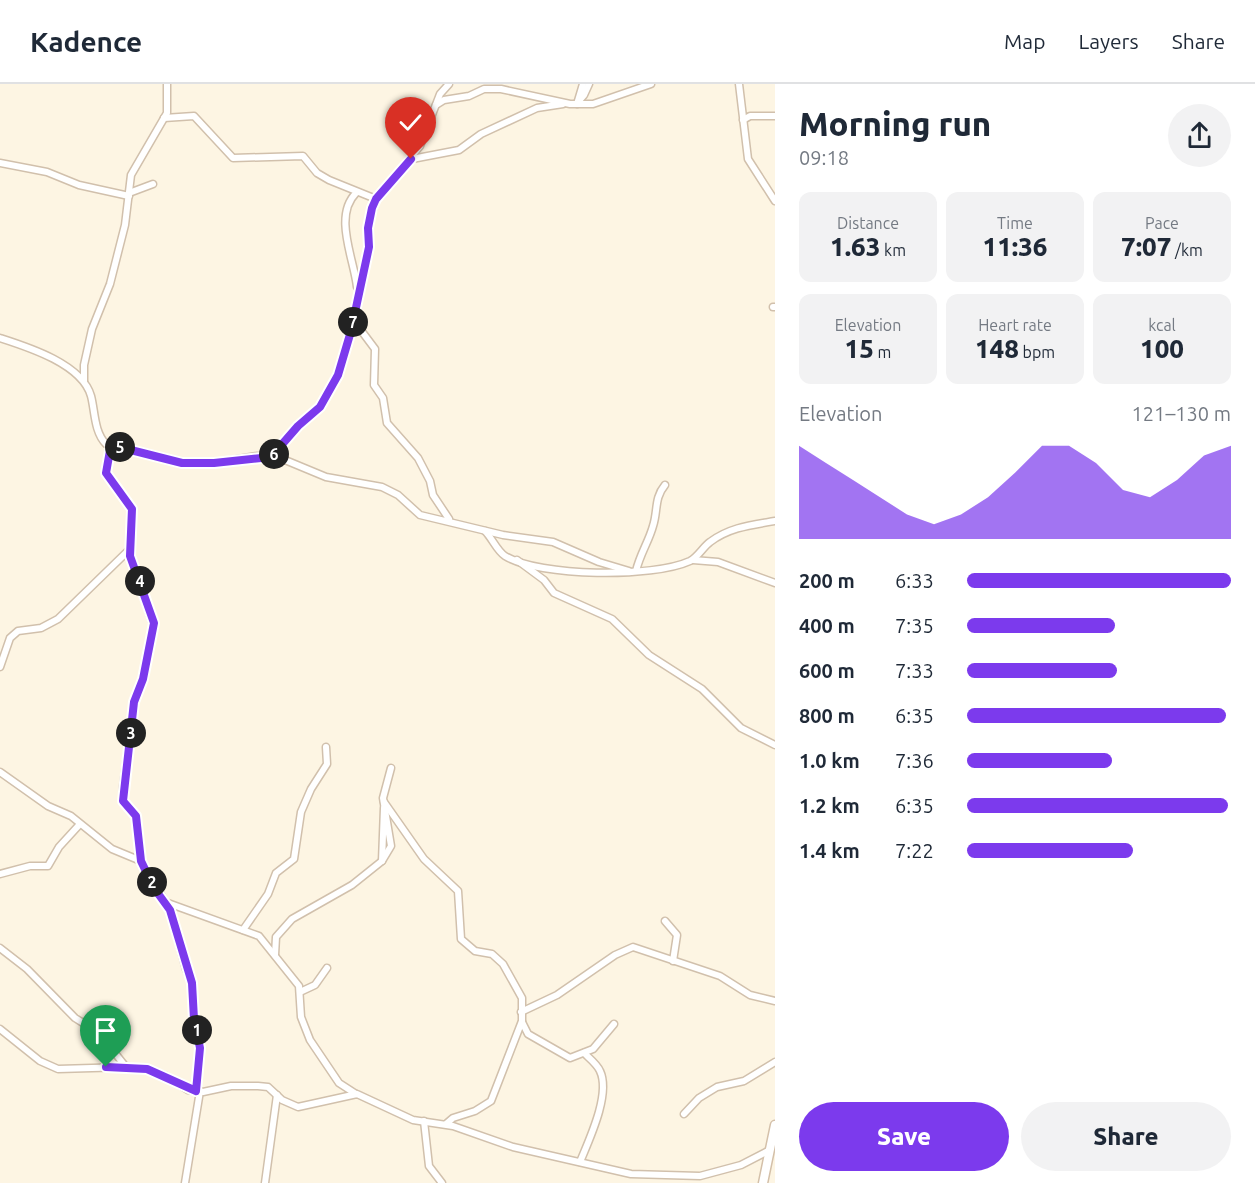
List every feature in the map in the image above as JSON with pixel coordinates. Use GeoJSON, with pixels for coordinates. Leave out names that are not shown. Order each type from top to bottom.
{"type":"FeatureCollection","features":[{"type":"Feature","properties":{"kind":"street"},"geometry":{"type":"LineString","coordinates":[[167,84],[169,100],[164,118],[131,175],[115,267],[88,345],[84,381],[90,395],[100,437],[106,444],[182,463],[214,463],[271,457],[326,477],[382,487],[398,495],[420,515],[449,520],[485,531],[553,542],[599,562],[633,571]]}},
{"type":"Feature","properties":{"kind":"street"},"geometry":{"type":"LineString","coordinates":[[271,457],[325,400],[343,362],[369,247],[368,226],[376,199],[411,159],[426,136],[436,106],[449,84]]}},
{"type":"Feature","properties":{"kind":"street"},"geometry":{"type":"LineString","coordinates":[[575,104],[583,84]]}},
{"type":"Feature","properties":{"kind":"street"},"geometry":{"type":"LineString","coordinates":[[575,104],[584,96],[589,84]]}},
{"type":"Feature","properties":{"kind":"street"},"geometry":{"type":"LineString","coordinates":[[411,159],[460,150],[481,134],[537,108],[593,104],[651,84]]}},
{"type":"Feature","properties":{"kind":"street"},"geometry":{"type":"LineString","coordinates":[[739,84],[749,164],[775,201]]}},
{"type":"Feature","properties":{"kind":"street"},"geometry":{"type":"LineString","coordinates":[[436,106],[444,100],[469,96],[484,89],[501,89],[575,104]]}},
{"type":"Feature","properties":{"kind":"street"},"geometry":{"type":"LineString","coordinates":[[164,118],[194,116],[233,158],[303,156],[317,173],[356,193],[376,199]]}},
{"type":"Feature","properties":{"kind":"street"},"geometry":{"type":"LineString","coordinates":[[742,120],[750,116],[775,116]]}},
{"type":"Feature","properties":{"kind":"street"},"geometry":{"type":"LineString","coordinates":[[0,163],[46,172],[79,185],[129,194],[153,184]]}},
{"type":"Feature","properties":{"kind":"street"},"geometry":{"type":"LineString","coordinates":[[356,193],[348,201],[346,220],[348,248],[358,290]]}},
{"type":"Feature","properties":{"kind":"street"},"geometry":{"type":"LineString","coordinates":[[355,313],[360,328],[375,349],[374,385],[383,398],[387,423],[418,458],[430,481],[433,495],[449,520]]}},
{"type":"Feature","properties":{"kind":"street"},"geometry":{"type":"LineString","coordinates":[[0,338],[44,353],[84,381]]}},
{"type":"Feature","properties":{"kind":"street"},"geometry":{"type":"LineString","coordinates":[[111,445],[106,473],[132,509],[130,549],[132,563],[143,589],[154,627],[145,657],[143,679],[134,702],[123,801],[136,816],[141,861],[174,921],[186,969],[192,983],[194,1019],[200,1048],[198,1091],[185,1183]]}},
{"type":"Feature","properties":{"kind":"street"},"geometry":{"type":"LineString","coordinates":[[633,571],[653,526],[657,498],[664,485]]}},
{"type":"Feature","properties":{"kind":"street"},"geometry":{"type":"LineString","coordinates":[[693,560],[710,542],[732,530],[775,521]]}},
{"type":"Feature","properties":{"kind":"street"},"geometry":{"type":"LineString","coordinates":[[485,531],[500,552],[544,580],[554,594],[612,619],[649,655],[702,689],[736,724],[775,745]]}},
{"type":"Feature","properties":{"kind":"street"},"geometry":{"type":"LineString","coordinates":[[0,667],[10,638],[18,631],[41,628],[58,619],[130,549]]}},
{"type":"Feature","properties":{"kind":"street"},"geometry":{"type":"LineString","coordinates":[[517,561],[538,568],[565,571],[633,571],[676,565],[693,560],[718,562],[775,583]]}},
{"type":"Feature","properties":{"kind":"street"},"geometry":{"type":"LineString","coordinates":[[243,930],[268,894],[276,873],[294,859],[301,812],[311,789],[327,764],[326,747]]}},
{"type":"Feature","properties":{"kind":"street"},"geometry":{"type":"LineString","coordinates":[[275,956],[276,937],[292,919],[337,895],[382,861],[384,804],[391,768]]}},
{"type":"Feature","properties":{"kind":"street"},"geometry":{"type":"LineString","coordinates":[[0,772],[29,793],[80,824],[112,849],[141,861]]}},
{"type":"Feature","properties":{"kind":"street"},"geometry":{"type":"LineString","coordinates":[[384,804],[424,859],[458,891],[460,939],[475,951],[492,954],[503,964],[522,998],[520,1012],[528,1034],[569,1058],[593,1049],[614,1024]]}},
{"type":"Feature","properties":{"kind":"street"},"geometry":{"type":"LineString","coordinates":[[0,874],[30,866],[48,866],[59,847],[80,824]]}},
{"type":"Feature","properties":{"kind":"street"},"geometry":{"type":"LineString","coordinates":[[165,902],[259,936],[296,979],[300,992],[301,1017],[310,1040],[339,1083],[407,1118],[446,1124],[513,1147],[631,1174],[686,1177],[729,1169],[771,1150]]}},
{"type":"Feature","properties":{"kind":"street"},"geometry":{"type":"LineString","coordinates":[[665,921],[677,935],[673,961]]}},
{"type":"Feature","properties":{"kind":"street"},"geometry":{"type":"LineString","coordinates":[[0,948],[27,969],[75,1018],[99,1033],[126,1067]]}},
{"type":"Feature","properties":{"kind":"street"},"geometry":{"type":"LineString","coordinates":[[520,1012],[557,995],[630,948],[720,976],[750,995],[775,1001]]}},
{"type":"Feature","properties":{"kind":"street"},"geometry":{"type":"LineString","coordinates":[[300,992],[315,985],[327,968]]}},
{"type":"Feature","properties":{"kind":"street"},"geometry":{"type":"LineString","coordinates":[[446,1124],[453,1118],[475,1111],[491,1101],[522,1021]]}},
{"type":"Feature","properties":{"kind":"street"},"geometry":{"type":"LineString","coordinates":[[0,1029],[40,1061],[58,1068],[126,1067],[158,1073],[180,1086],[198,1091],[231,1086],[258,1086],[268,1088],[291,1105],[302,1107],[357,1094]]}},
{"type":"Feature","properties":{"kind":"street"},"geometry":{"type":"LineString","coordinates":[[580,1162],[599,1112],[602,1086],[598,1068],[584,1053]]}},
{"type":"Feature","properties":{"kind":"street"},"geometry":{"type":"LineString","coordinates":[[684,1114],[699,1098],[717,1087],[744,1081],[775,1062]]}},
{"type":"Feature","properties":{"kind":"street"},"geometry":{"type":"LineString","coordinates":[[265,1183],[277,1095]]}},
{"type":"Feature","properties":{"kind":"street"},"geometry":{"type":"LineString","coordinates":[[424,1121],[429,1166],[442,1183]]}},
{"type":"Feature","properties":{"kind":"street"},"geometry":{"type":"LineString","coordinates":[[763,1183],[775,1125]]}},
{"type":"Feature","properties":{"kind":"street"},"geometry":{"type":"LineString","coordinates":[[678,1183],[686,1177]]}},
{"type":"Feature","properties":{"kind":"route"},"geometry":{"type":"LineString","coordinates":[[106,1067],[147,1069],[166,1076],[188,1090],[196,1091],[200,1048],[194,1019],[192,983],[186,969],[174,921],[170,910],[144,869],[139,849],[136,814],[123,801],[134,702],[143,679],[145,657],[154,627],[153,618],[130,556],[132,509],[114,488],[106,473],[111,445],[182,463],[214,463],[257,456],[271,457],[298,426],[320,407],[338,375],[351,331],[369,247],[368,228],[372,208],[376,199],[411,159]]}}]}
